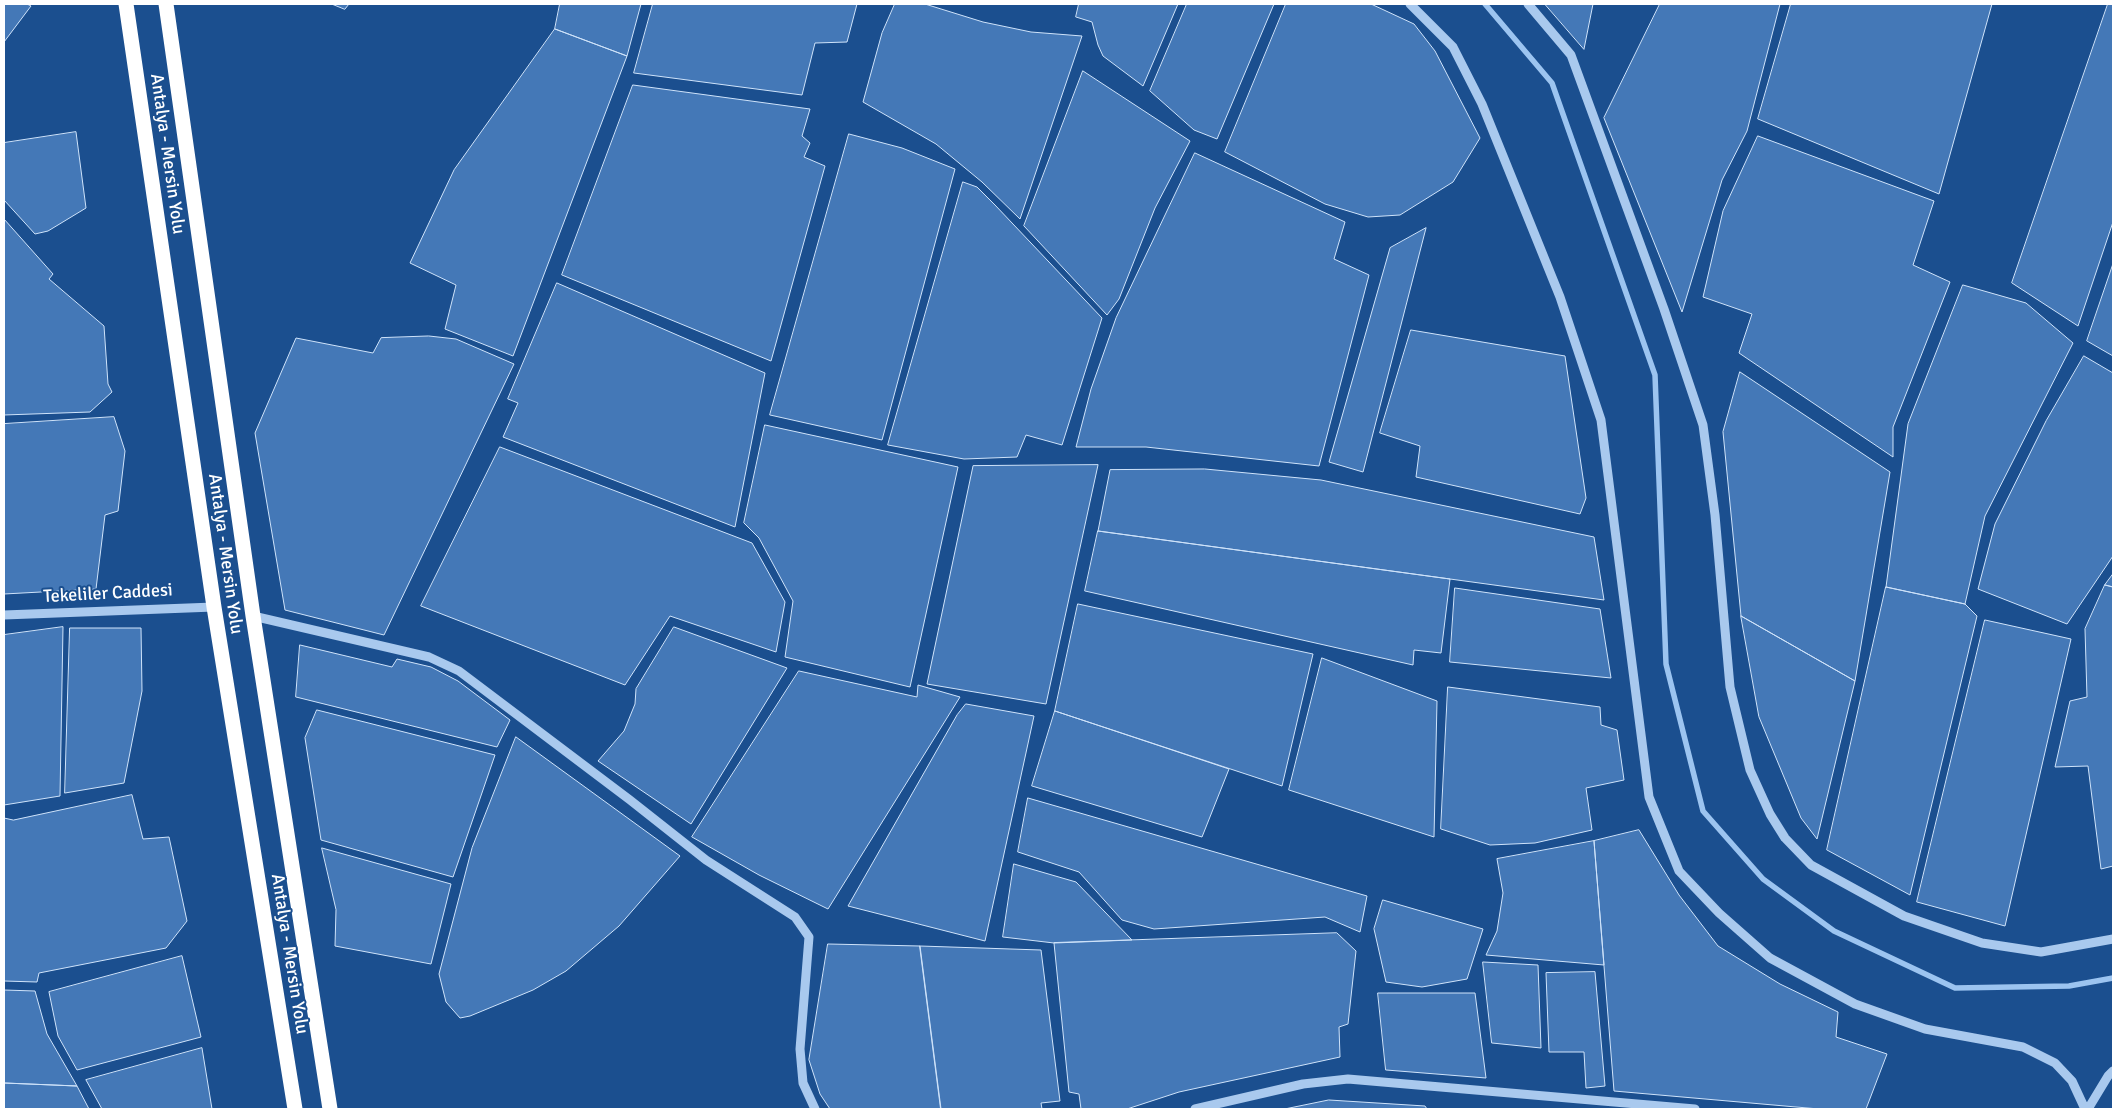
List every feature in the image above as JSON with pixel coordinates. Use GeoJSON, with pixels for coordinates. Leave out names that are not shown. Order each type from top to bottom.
{"type":"FeatureCollection","features":[{"type":"Feature","properties":{"kind":"highway","name":"Antalya - Mersin Yolu"},"geometry":{"type":"LineString","coordinates":[[126,4],[214,607],[295,1109]]}},
{"type":"Feature","properties":{"kind":"highway","name":"Antalya - Mersin Yolu"},"geometry":{"type":"LineString","coordinates":[[166,4],[253,616],[330,1109]]}},
{"type":"Feature","properties":{"kind":"street"},"geometry":{"type":"LineString","coordinates":[[1410,4],[1453,47],[1482,104],[1560,297],[1601,420],[1650,797],[1679,871],[1720,913],[1770,958],[1855,1004],[1925,1029],[2024,1047],[2055,1063],[2072,1081],[2087,1109],[2113,1071]]}},
{"type":"Feature","properties":{"kind":"street"},"geometry":{"type":"LineString","coordinates":[[1528,4],[1572,55],[1664,309],[1703,425],[1715,515],[1730,687],[1750,770],[1770,814],[1785,838],[1811,864],[1904,916],[1982,943],[2041,952],[2113,938]]}},
{"type":"Feature","properties":{"kind":"street","name":"Tekeliler Caddesi"},"geometry":{"type":"LineString","coordinates":[[4,616],[214,607]]}},
{"type":"Feature","properties":{"kind":"street"},"geometry":{"type":"LineString","coordinates":[[253,616],[428,658],[459,671],[706,860],[795,917],[809,937],[800,1049],[803,1083],[816,1109]]}},
{"type":"Feature","properties":{"kind":"street"},"geometry":{"type":"LineString","coordinates":[[1195,1109],[1303,1084],[1348,1079],[1695,1109]]}},
{"type":"Feature","properties":{"kind":"building"},"geometry":{"type":"Polygon","coordinates":[[[4,4],[27,4],[31,6],[4,42],[4,4]]]}},
{"type":"Feature","properties":{"kind":"building"},"geometry":{"type":"Polygon","coordinates":[[[332,4],[349,4],[345,9],[332,4]]]}},
{"type":"Feature","properties":{"kind":"building"},"geometry":{"type":"Polygon","coordinates":[[[560,4],[641,4],[627,56],[555,29],[560,4]]]}},
{"type":"Feature","properties":{"kind":"building"},"geometry":{"type":"Polygon","coordinates":[[[653,4],[857,4],[847,42],[815,43],[802,95],[634,73],[653,4]]]}},
{"type":"Feature","properties":{"kind":"building"},"geometry":{"type":"Polygon","coordinates":[[[895,4],[925,4],[983,22],[1031,32],[1082,36],[1020,219],[982,182],[936,144],[863,102],[882,33],[895,4]]]}},
{"type":"Feature","properties":{"kind":"building"},"geometry":{"type":"Polygon","coordinates":[[[1079,4],[1178,4],[1143,86],[1103,56],[1092,22],[1076,17],[1079,4]]]}},
{"type":"Feature","properties":{"kind":"building"},"geometry":{"type":"Polygon","coordinates":[[[1187,4],[1274,4],[1217,139],[1194,130],[1150,91],[1187,4]]]}},
{"type":"Feature","properties":{"kind":"building"},"geometry":{"type":"Polygon","coordinates":[[[1286,4],[1371,4],[1414,24],[1435,51],[1480,138],[1453,182],[1400,215],[1368,217],[1325,204],[1225,152],[1286,4]]]}},
{"type":"Feature","properties":{"kind":"building"},"geometry":{"type":"Polygon","coordinates":[[[1545,4],[1593,4],[1584,49],[1545,4]]]}},
{"type":"Feature","properties":{"kind":"building"},"geometry":{"type":"Polygon","coordinates":[[[1660,4],[1780,4],[1747,131],[1722,180],[1682,312],[1604,118],[1660,4]]]}},
{"type":"Feature","properties":{"kind":"building"},"geometry":{"type":"Polygon","coordinates":[[[1791,4],[1992,4],[1939,194],[1758,119],[1791,4]]]}},
{"type":"Feature","properties":{"kind":"building"},"geometry":{"type":"Polygon","coordinates":[[[2108,4],[2113,4],[2113,222],[2078,326],[2012,283],[2108,4]]]}},
{"type":"Feature","properties":{"kind":"building"},"geometry":{"type":"Polygon","coordinates":[[[555,29],[627,56],[513,356],[445,329],[456,285],[410,263],[454,170],[555,29]]]}},
{"type":"Feature","properties":{"kind":"building"},"geometry":{"type":"Polygon","coordinates":[[[1083,71],[1190,141],[1155,208],[1119,299],[1107,315],[1024,226],[1083,71]]]}},
{"type":"Feature","properties":{"kind":"building"},"geometry":{"type":"Polygon","coordinates":[[[633,85],[810,109],[802,136],[810,143],[804,157],[825,166],[771,361],[562,275],[633,85]]]}},
{"type":"Feature","properties":{"kind":"building"},"geometry":{"type":"Polygon","coordinates":[[[76,132],[86,208],[48,231],[35,234],[4,200],[4,143],[76,132]]]}},
{"type":"Feature","properties":{"kind":"building"},"geometry":{"type":"Polygon","coordinates":[[[849,134],[902,148],[955,169],[882,440],[770,415],[849,134]]]}},
{"type":"Feature","properties":{"kind":"building"},"geometry":{"type":"Polygon","coordinates":[[[1758,136],[1934,201],[1913,265],[1950,282],[1893,427],[1893,457],[1739,353],[1752,314],[1703,297],[1723,211],[1758,136]]]}},
{"type":"Feature","properties":{"kind":"building"},"geometry":{"type":"Polygon","coordinates":[[[1195,153],[1345,222],[1334,259],[1369,275],[1319,466],[1146,447],[1076,447],[1091,389],[1116,318],[1195,153]]]}},
{"type":"Feature","properties":{"kind":"building"},"geometry":{"type":"Polygon","coordinates":[[[963,182],[977,187],[1102,318],[1062,445],[1026,435],[1017,457],[964,459],[888,445],[963,182]]]}},
{"type":"Feature","properties":{"kind":"building"},"geometry":{"type":"Polygon","coordinates":[[[4,219],[53,274],[49,279],[104,326],[108,384],[112,392],[90,412],[4,415],[4,219]]]}},
{"type":"Feature","properties":{"kind":"building"},"geometry":{"type":"Polygon","coordinates":[[[1426,228],[1363,472],[1329,462],[1390,248],[1426,228]]]}},
{"type":"Feature","properties":{"kind":"building"},"geometry":{"type":"Polygon","coordinates":[[[2113,264],[2113,356],[2087,341],[2113,264]]]}},
{"type":"Feature","properties":{"kind":"building"},"geometry":{"type":"Polygon","coordinates":[[[557,283],[765,373],[735,527],[503,437],[518,403],[508,399],[557,283]]]}},
{"type":"Feature","properties":{"kind":"building"},"geometry":{"type":"Polygon","coordinates":[[[1963,285],[2026,303],[2073,343],[1985,516],[1965,604],[1886,587],[1908,424],[1963,285]]]}},
{"type":"Feature","properties":{"kind":"building"},"geometry":{"type":"Polygon","coordinates":[[[1411,330],[1565,356],[1586,498],[1580,514],[1416,477],[1420,446],[1380,433],[1411,330]]]}},
{"type":"Feature","properties":{"kind":"building"},"geometry":{"type":"Polygon","coordinates":[[[429,336],[456,339],[514,364],[384,635],[285,610],[255,433],[296,338],[373,353],[381,338],[429,336]]]}},
{"type":"Feature","properties":{"kind":"building"},"geometry":{"type":"Polygon","coordinates":[[[2084,356],[2113,373],[2113,556],[2067,624],[1978,589],[1995,524],[2046,421],[2084,356]]]}},
{"type":"Feature","properties":{"kind":"building"},"geometry":{"type":"Polygon","coordinates":[[[1740,372],[1890,472],[1855,681],[1741,616],[1723,432],[1740,372]]]}},
{"type":"Feature","properties":{"kind":"building"},"geometry":{"type":"Polygon","coordinates":[[[114,417],[125,451],[118,511],[105,515],[96,589],[4,594],[4,424],[114,417]]]}},
{"type":"Feature","properties":{"kind":"building"},"geometry":{"type":"Polygon","coordinates":[[[765,425],[958,467],[910,687],[785,657],[793,601],[759,538],[744,523],[765,425]]]}},
{"type":"Feature","properties":{"kind":"building"},"geometry":{"type":"Polygon","coordinates":[[[500,447],[752,543],[785,602],[776,652],[670,616],[625,685],[421,606],[500,447]]]}},
{"type":"Feature","properties":{"kind":"building"},"geometry":{"type":"Polygon","coordinates":[[[1098,465],[1046,704],[927,684],[973,466],[1098,465]]]}},
{"type":"Feature","properties":{"kind":"building"},"geometry":{"type":"Polygon","coordinates":[[[1205,469],[1321,480],[1594,537],[1604,600],[1098,531],[1110,470],[1205,469]]]}},
{"type":"Feature","properties":{"kind":"building"},"geometry":{"type":"Polygon","coordinates":[[[1098,531],[1450,579],[1441,653],[1414,650],[1413,665],[1085,591],[1098,531]]]}},
{"type":"Feature","properties":{"kind":"building"},"geometry":{"type":"Polygon","coordinates":[[[2113,574],[2113,587],[2105,585],[2113,574]]]}},
{"type":"Feature","properties":{"kind":"building"},"geometry":{"type":"Polygon","coordinates":[[[2105,585],[2113,587],[2113,866],[2101,869],[2088,766],[2055,767],[2070,701],[2087,697],[2085,629],[2105,585]]]}},
{"type":"Feature","properties":{"kind":"building"},"geometry":{"type":"Polygon","coordinates":[[[1886,587],[1965,604],[1977,616],[1910,895],[1827,850],[1886,587]]]}},
{"type":"Feature","properties":{"kind":"building"},"geometry":{"type":"Polygon","coordinates":[[[1455,588],[1600,609],[1611,678],[1450,662],[1455,588]]]}},
{"type":"Feature","properties":{"kind":"building"},"geometry":{"type":"Polygon","coordinates":[[[1078,604],[1313,654],[1282,786],[1055,711],[1078,604]]]}},
{"type":"Feature","properties":{"kind":"building"},"geometry":{"type":"Polygon","coordinates":[[[1741,616],[1855,681],[1817,839],[1801,818],[1759,717],[1741,616]]]}},
{"type":"Feature","properties":{"kind":"building"},"geometry":{"type":"Polygon","coordinates":[[[1985,620],[2071,639],[2005,926],[1917,902],[1985,620]]]}},
{"type":"Feature","properties":{"kind":"building"},"geometry":{"type":"Polygon","coordinates":[[[63,627],[60,796],[4,805],[4,635],[63,627]]]}},
{"type":"Feature","properties":{"kind":"building"},"geometry":{"type":"Polygon","coordinates":[[[674,627],[787,668],[691,824],[598,761],[624,731],[635,704],[636,689],[674,627]]]}},
{"type":"Feature","properties":{"kind":"building"},"geometry":{"type":"Polygon","coordinates":[[[70,628],[141,628],[142,691],[124,783],[65,793],[70,628]]]}},
{"type":"Feature","properties":{"kind":"building"},"geometry":{"type":"Polygon","coordinates":[[[300,645],[392,667],[397,659],[431,667],[458,681],[510,720],[497,747],[296,697],[300,645]]]}},
{"type":"Feature","properties":{"kind":"building"},"geometry":{"type":"Polygon","coordinates":[[[1322,658],[1437,701],[1434,837],[1289,790],[1322,658]]]}},
{"type":"Feature","properties":{"kind":"building"},"geometry":{"type":"Polygon","coordinates":[[[799,671],[917,697],[918,685],[960,697],[828,909],[759,875],[692,837],[799,671]]]}},
{"type":"Feature","properties":{"kind":"building"},"geometry":{"type":"Polygon","coordinates":[[[1448,687],[1600,707],[1601,725],[1617,730],[1624,780],[1586,788],[1592,830],[1535,843],[1490,845],[1441,829],[1448,687]]]}},
{"type":"Feature","properties":{"kind":"building"},"geometry":{"type":"Polygon","coordinates":[[[966,704],[1034,716],[985,941],[848,906],[957,715],[966,704]]]}},
{"type":"Feature","properties":{"kind":"building"},"geometry":{"type":"Polygon","coordinates":[[[317,710],[495,755],[453,877],[321,840],[305,738],[317,710]]]}},
{"type":"Feature","properties":{"kind":"building"},"geometry":{"type":"Polygon","coordinates":[[[1055,711],[1229,769],[1202,837],[1032,786],[1055,711]]]}},
{"type":"Feature","properties":{"kind":"building"},"geometry":{"type":"Polygon","coordinates":[[[516,737],[680,856],[619,926],[566,971],[533,990],[470,1016],[460,1018],[446,1002],[439,974],[472,848],[516,737]]]}},
{"type":"Feature","properties":{"kind":"building"},"geometry":{"type":"Polygon","coordinates":[[[132,795],[143,839],[169,837],[187,921],[166,948],[39,973],[37,982],[4,981],[4,818],[13,820],[132,795]]]}},
{"type":"Feature","properties":{"kind":"building"},"geometry":{"type":"Polygon","coordinates":[[[1028,798],[1367,896],[1360,932],[1325,917],[1154,929],[1122,920],[1079,872],[1018,852],[1028,798]]]}},
{"type":"Feature","properties":{"kind":"building"},"geometry":{"type":"Polygon","coordinates":[[[1639,830],[1679,895],[1718,946],[1780,984],[1838,1012],[1836,1037],[1887,1054],[1866,1109],[1819,1109],[1614,1091],[1594,841],[1639,830]]]}},
{"type":"Feature","properties":{"kind":"building"},"geometry":{"type":"Polygon","coordinates":[[[1594,841],[1604,965],[1486,955],[1497,931],[1503,893],[1497,859],[1594,841]]]}},
{"type":"Feature","properties":{"kind":"building"},"geometry":{"type":"Polygon","coordinates":[[[322,848],[451,884],[431,964],[335,946],[336,910],[322,848]]]}},
{"type":"Feature","properties":{"kind":"building"},"geometry":{"type":"Polygon","coordinates":[[[1014,864],[1076,882],[1132,940],[1054,943],[1003,937],[1014,864]]]}},
{"type":"Feature","properties":{"kind":"building"},"geometry":{"type":"Polygon","coordinates":[[[1383,900],[1483,929],[1467,979],[1422,987],[1386,982],[1374,929],[1383,900]]]}},
{"type":"Feature","properties":{"kind":"building"},"geometry":{"type":"Polygon","coordinates":[[[1337,933],[1356,951],[1348,1024],[1339,1027],[1340,1057],[1179,1092],[1127,1109],[1081,1109],[1079,1094],[1069,1092],[1054,943],[1337,933]]]}},
{"type":"Feature","properties":{"kind":"building"},"geometry":{"type":"Polygon","coordinates":[[[828,944],[920,946],[941,1109],[830,1109],[820,1094],[809,1060],[828,944]]]}},
{"type":"Feature","properties":{"kind":"building"},"geometry":{"type":"Polygon","coordinates":[[[920,946],[1041,950],[1060,1101],[1041,1103],[1042,1109],[941,1109],[920,946]]]}},
{"type":"Feature","properties":{"kind":"building"},"geometry":{"type":"Polygon","coordinates":[[[182,956],[201,1037],[77,1070],[58,1036],[49,992],[182,956]]]}},
{"type":"Feature","properties":{"kind":"building"},"geometry":{"type":"Polygon","coordinates":[[[1483,962],[1538,965],[1541,1048],[1492,1043],[1483,962]]]}},
{"type":"Feature","properties":{"kind":"building"},"geometry":{"type":"Polygon","coordinates":[[[1595,972],[1605,1086],[1586,1088],[1584,1052],[1549,1052],[1546,973],[1595,972]]]}},
{"type":"Feature","properties":{"kind":"building"},"geometry":{"type":"Polygon","coordinates":[[[4,990],[35,991],[47,1034],[77,1086],[4,1083],[4,990]]]}},
{"type":"Feature","properties":{"kind":"building"},"geometry":{"type":"Polygon","coordinates":[[[1378,993],[1475,993],[1486,1078],[1386,1070],[1378,993]]]}},
{"type":"Feature","properties":{"kind":"building"},"geometry":{"type":"Polygon","coordinates":[[[202,1048],[212,1109],[102,1109],[86,1080],[202,1048]]]}},
{"type":"Feature","properties":{"kind":"building"},"geometry":{"type":"Polygon","coordinates":[[[4,1083],[77,1086],[89,1109],[4,1109],[4,1083]]]}},
{"type":"Feature","properties":{"kind":"building"},"geometry":{"type":"Polygon","coordinates":[[[1329,1100],[1425,1106],[1427,1109],[1285,1109],[1329,1100]]]}},
{"type":"Feature","properties":{"kind":"waterway"},"geometry":{"type":"LineString","coordinates":[[1485,4],[1552,83],[1655,375],[1666,664],[1703,811],[1763,879],[1834,931],[1955,988],[2069,986],[2113,978]]}}]}
